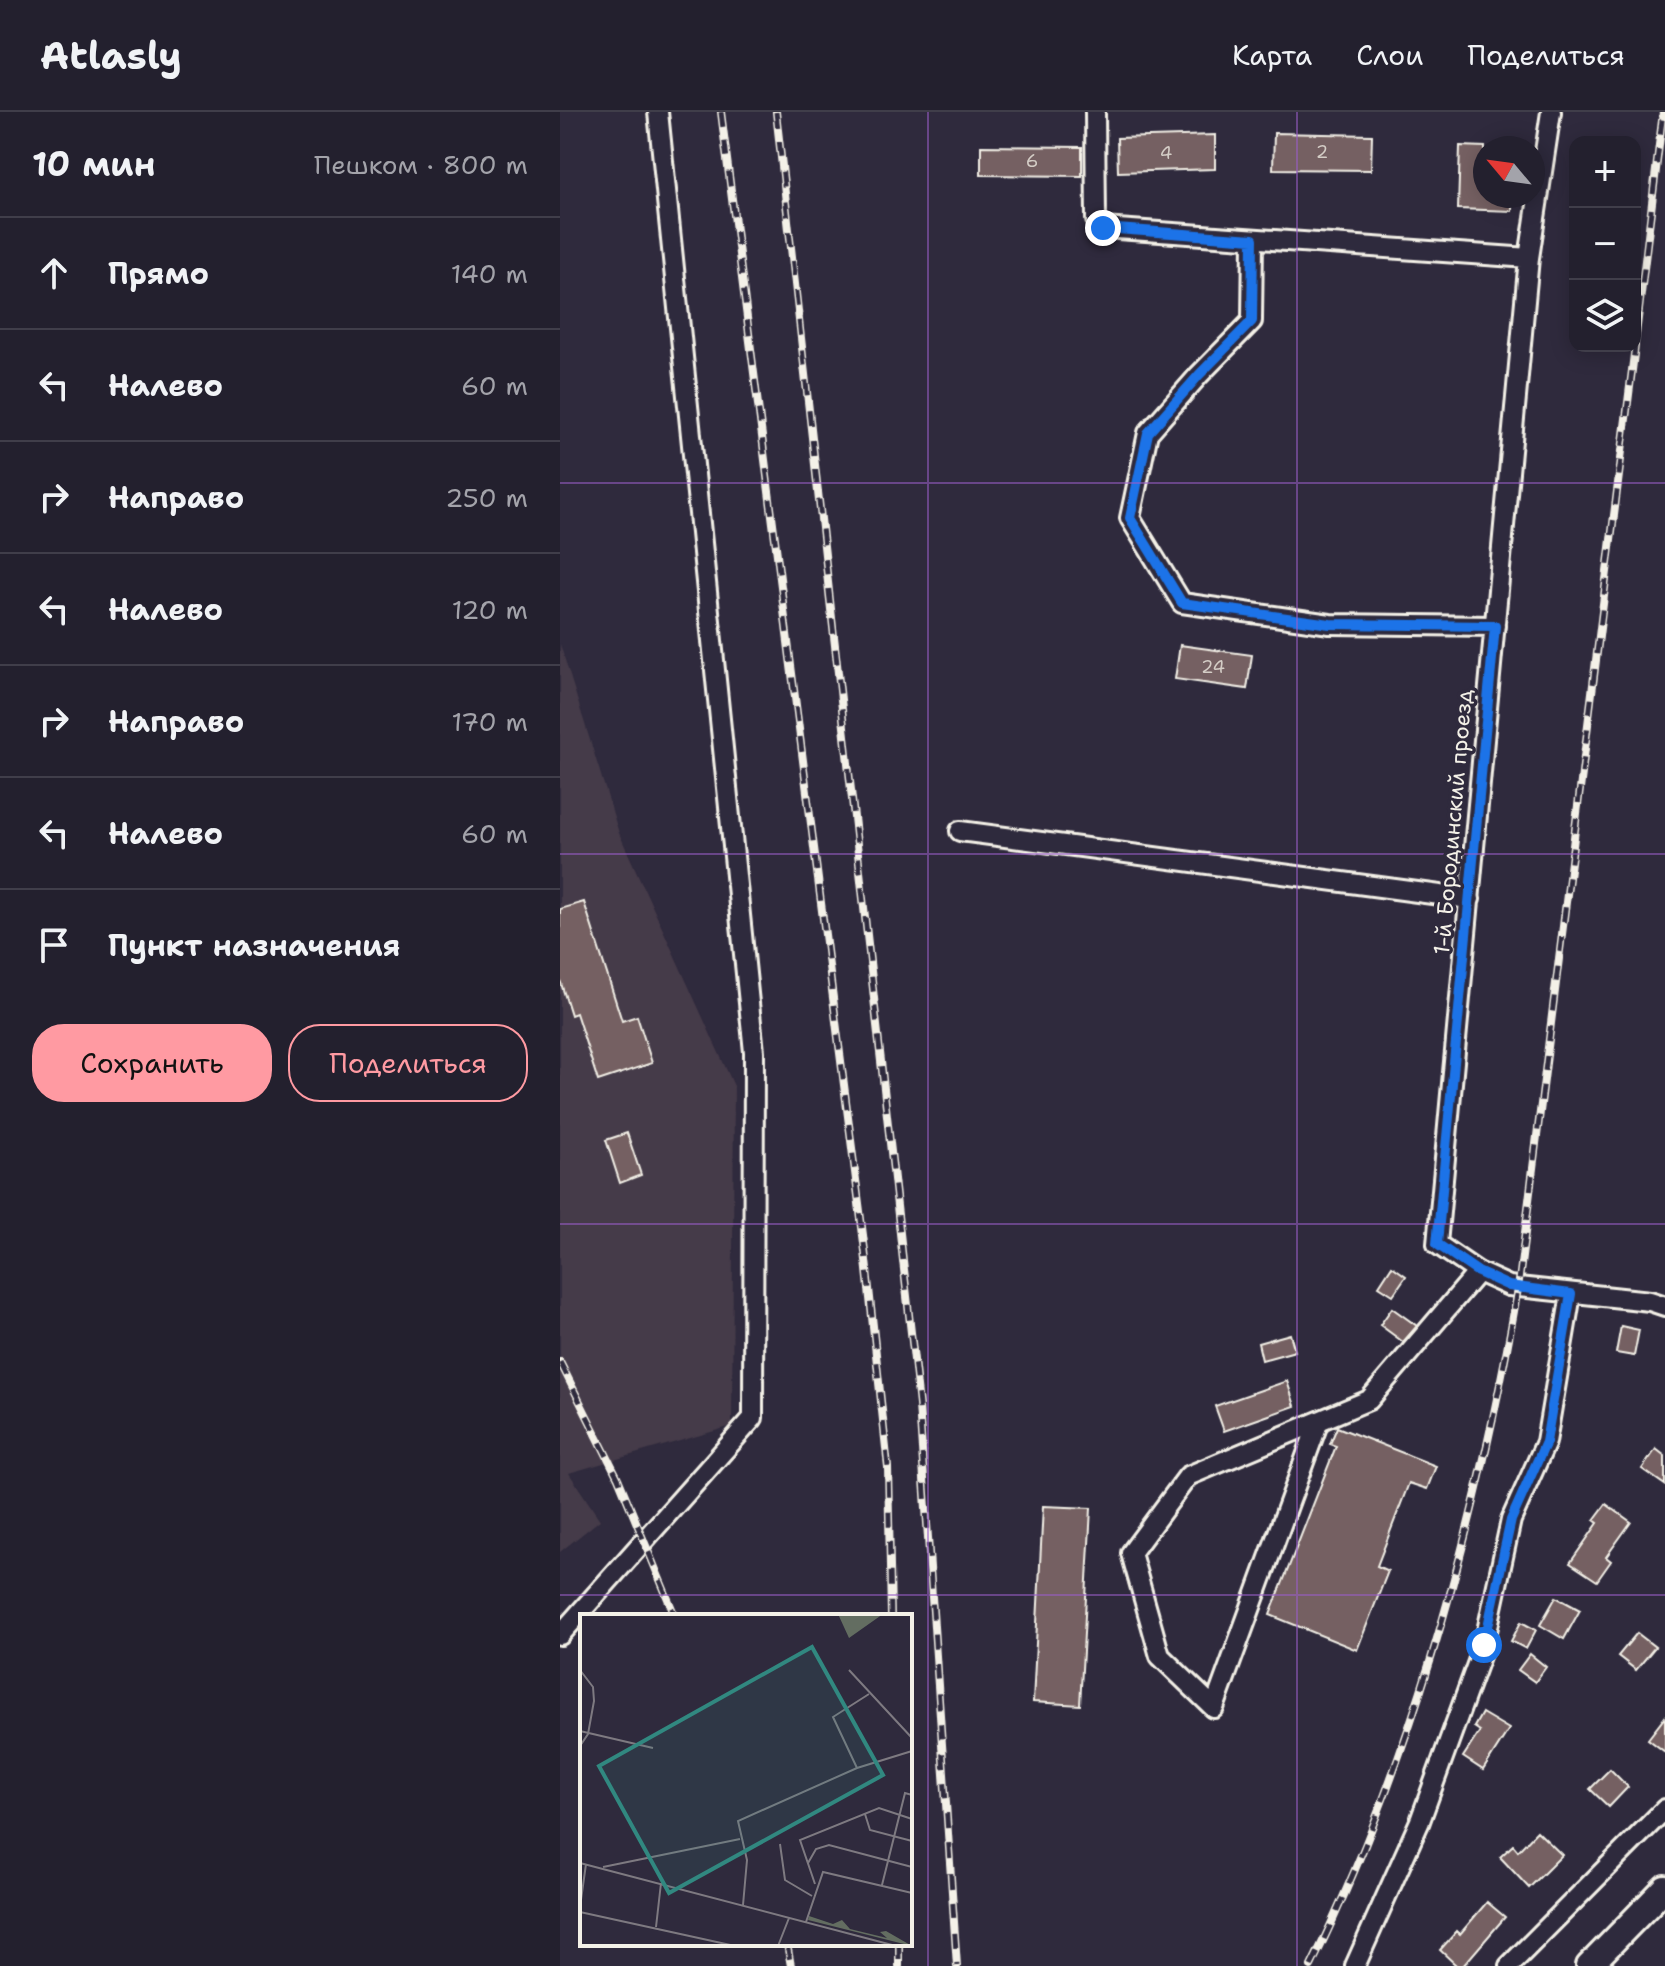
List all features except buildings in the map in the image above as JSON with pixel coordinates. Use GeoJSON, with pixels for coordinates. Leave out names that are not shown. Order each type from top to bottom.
{"type":"FeatureCollection","features":[{"type":"Feature","properties":{"kind":"main road"},"geometry":{"type":"LineString","coordinates":[[1589,1966],[1665,1888]]}},
{"type":"Feature","properties":{"kind":"street"},"geometry":{"type":"LineString","coordinates":[[560,1635],[753,1418],[754,1052],[658,112]]}},
{"type":"Feature","properties":{"kind":"street"},"geometry":{"type":"LineString","coordinates":[[1095,112],[1096,220],[1103,228],[1529,258]]}},
{"type":"Feature","properties":{"kind":"street","name":"1-й Бородинский проезд"},"geometry":{"type":"LineString","coordinates":[[1551,112],[1529,258],[1437,1244],[1478,1272],[1518,1289],[1650,1301],[1665,1306]]}},
{"type":"Feature","properties":{"kind":"street"},"geometry":{"type":"LineString","coordinates":[[1253,239],[1252,321],[1148,433],[1130,518],[1182,603],[1330,624],[1495,626]]}},
{"type":"Feature","properties":{"kind":"street"},"geometry":{"type":"LineString","coordinates":[[960,831],[1470,899]]}},
{"type":"Feature","properties":{"kind":"street"},"geometry":{"type":"LineString","coordinates":[[1319,1421],[1214,1708],[1160,1656],[1131,1553],[1188,1476],[1369,1400],[1478,1272]]}},
{"type":"Feature","properties":{"kind":"street"},"geometry":{"type":"LineString","coordinates":[[1355,1966],[1420,1821],[1484,1645],[1511,1520],[1546,1442],[1571,1294]]}},
{"type":"Feature","properties":{"kind":"street"},"geometry":{"type":"LineString","coordinates":[[1509,1966],[1665,1809]]}},
{"type":"Feature","properties":{"kind":"shaded area"},"geometry":{"type":"Polygon","coordinates":[[[560,644],[619,833],[734,1086],[732,1426],[569,1473],[600,1520],[560,1552],[560,644]]]}},
{"type":"Feature","properties":{"kind":"railway"},"geometry":{"type":"LineString","coordinates":[[721,112],[865,1251],[888,1467],[891,1614]]}},
{"type":"Feature","properties":{"kind":"railway"},"geometry":{"type":"LineString","coordinates":[[776,112],[919,1405],[957,1966]]}},
{"type":"Feature","properties":{"kind":"railway"},"geometry":{"type":"LineString","coordinates":[[1641,294],[1663,112]]}},
{"type":"Feature","properties":{"kind":"railway"},"geometry":{"type":"LineString","coordinates":[[1311,1966],[1348,1886],[1411,1720],[1462,1548],[1502,1375],[1518,1289],[1634,352]]}},
{"type":"Feature","properties":{"kind":"railway"},"geometry":{"type":"LineString","coordinates":[[560,1362],[618,1478],[674,1614]]}},
{"type":"Feature","properties":{"kind":"railway"},"geometry":{"type":"LineString","coordinates":[[787,1946],[791,1966]]}},
{"type":"Feature","properties":{"kind":"railway"},"geometry":{"type":"LineString","coordinates":[[899,1946],[899,1966]]}},
{"type":"Feature","properties":{"kind":"route"},"geometry":{"type":"LineString","coordinates":[[1103,228],[1253,239],[1252,321],[1148,433],[1130,518],[1182,603],[1330,624],[1495,626],[1437,1244],[1478,1272],[1509,1286],[1571,1294],[1546,1442],[1511,1520],[1484,1645]]}}]}
